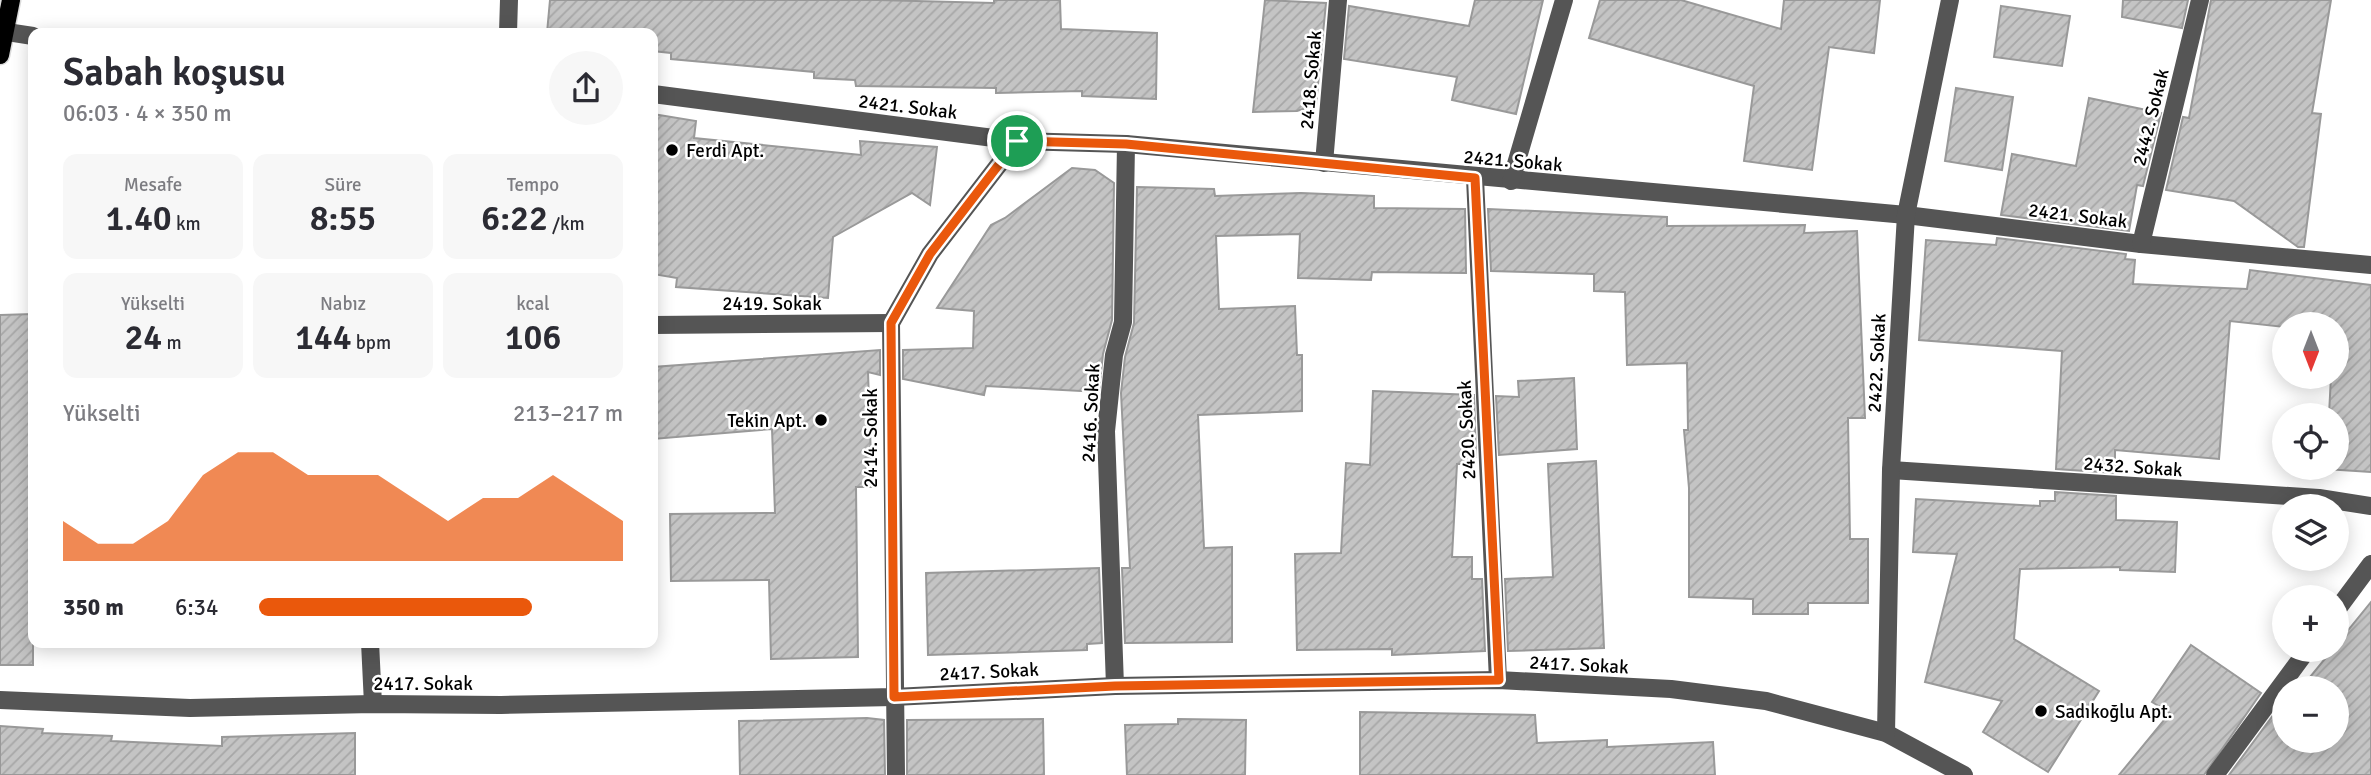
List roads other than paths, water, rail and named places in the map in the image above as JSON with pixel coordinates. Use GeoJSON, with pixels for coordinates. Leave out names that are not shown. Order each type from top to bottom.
{"type":"FeatureCollection","features":[{"type":"Feature","properties":{"kind":"main road"},"geometry":{"type":"LineString","coordinates":[[0,55],[2,32],[10,0]]}},
{"type":"Feature","properties":{"kind":"street"},"geometry":{"type":"LineString","coordinates":[[508,28],[509,0]]}},
{"type":"Feature","properties":{"kind":"street","name":"2418. Sokak"},"geometry":{"type":"LineString","coordinates":[[1324,163],[1338,0]]}},
{"type":"Feature","properties":{"kind":"street"},"geometry":{"type":"LineString","coordinates":[[1511,181],[1564,0]]}},
{"type":"Feature","properties":{"kind":"street","name":"2422. Sokak"},"geometry":{"type":"LineString","coordinates":[[1886,733],[1891,470],[1906,215],[1950,0]]}},
{"type":"Feature","properties":{"kind":"street","name":"2442. Sokak"},"geometry":{"type":"LineString","coordinates":[[2141,244],[2200,0]]}},
{"type":"Feature","properties":{"kind":"street"},"geometry":{"type":"LineString","coordinates":[[2,32],[28,35]]}},
{"type":"Feature","properties":{"kind":"street","name":"2421. Sokak"},"geometry":{"type":"LineString","coordinates":[[658,95],[1017,141],[1126,144],[1475,178],[1906,215],[2141,244],[2371,265]]}},
{"type":"Feature","properties":{"kind":"street","name":"2414. Sokak"},"geometry":{"type":"LineString","coordinates":[[896,775],[891,323],[930,254],[1017,141]]}},
{"type":"Feature","properties":{"kind":"street","name":"2416. Sokak"},"geometry":{"type":"LineString","coordinates":[[1115,686],[1106,431],[1114,355],[1123,322],[1126,144]]}},
{"type":"Feature","properties":{"kind":"street","name":"2420. Sokak"},"geometry":{"type":"LineString","coordinates":[[1475,178],[1499,680]]}},
{"type":"Feature","properties":{"kind":"street","name":"2419. Sokak"},"geometry":{"type":"LineString","coordinates":[[658,325],[891,323]]}},
{"type":"Feature","properties":{"kind":"street","name":"2432. Sokak"},"geometry":{"type":"LineString","coordinates":[[1891,470],[2319,498],[2371,506]]}},
{"type":"Feature","properties":{"kind":"street"},"geometry":{"type":"LineString","coordinates":[[2349,594],[2371,564]]}},
{"type":"Feature","properties":{"kind":"street"},"geometry":{"type":"LineString","coordinates":[[370,648],[373,704]]}},
{"type":"Feature","properties":{"kind":"street"},"geometry":{"type":"LineString","coordinates":[[2215,775],[2298,662]]}},
{"type":"Feature","properties":{"kind":"street","name":"2417. Sokak"},"geometry":{"type":"LineString","coordinates":[[0,700],[190,708],[373,704],[501,705],[894,697],[1115,686],[1499,680],[1671,689],[1766,701],[1886,733],[1964,775]]}},
{"type":"Feature","properties":{"kind":"place","name":"Ferdi Apt."},"geometry":{"type":"Point","coordinates":[672,150]}},
{"type":"Feature","properties":{"kind":"place","name":"Tekin Apt."},"geometry":{"type":"Point","coordinates":[821,420]}},
{"type":"Feature","properties":{"kind":"place","name":"Sadıkoğlu Apt."},"geometry":{"type":"Point","coordinates":[2041,711]}}]}
